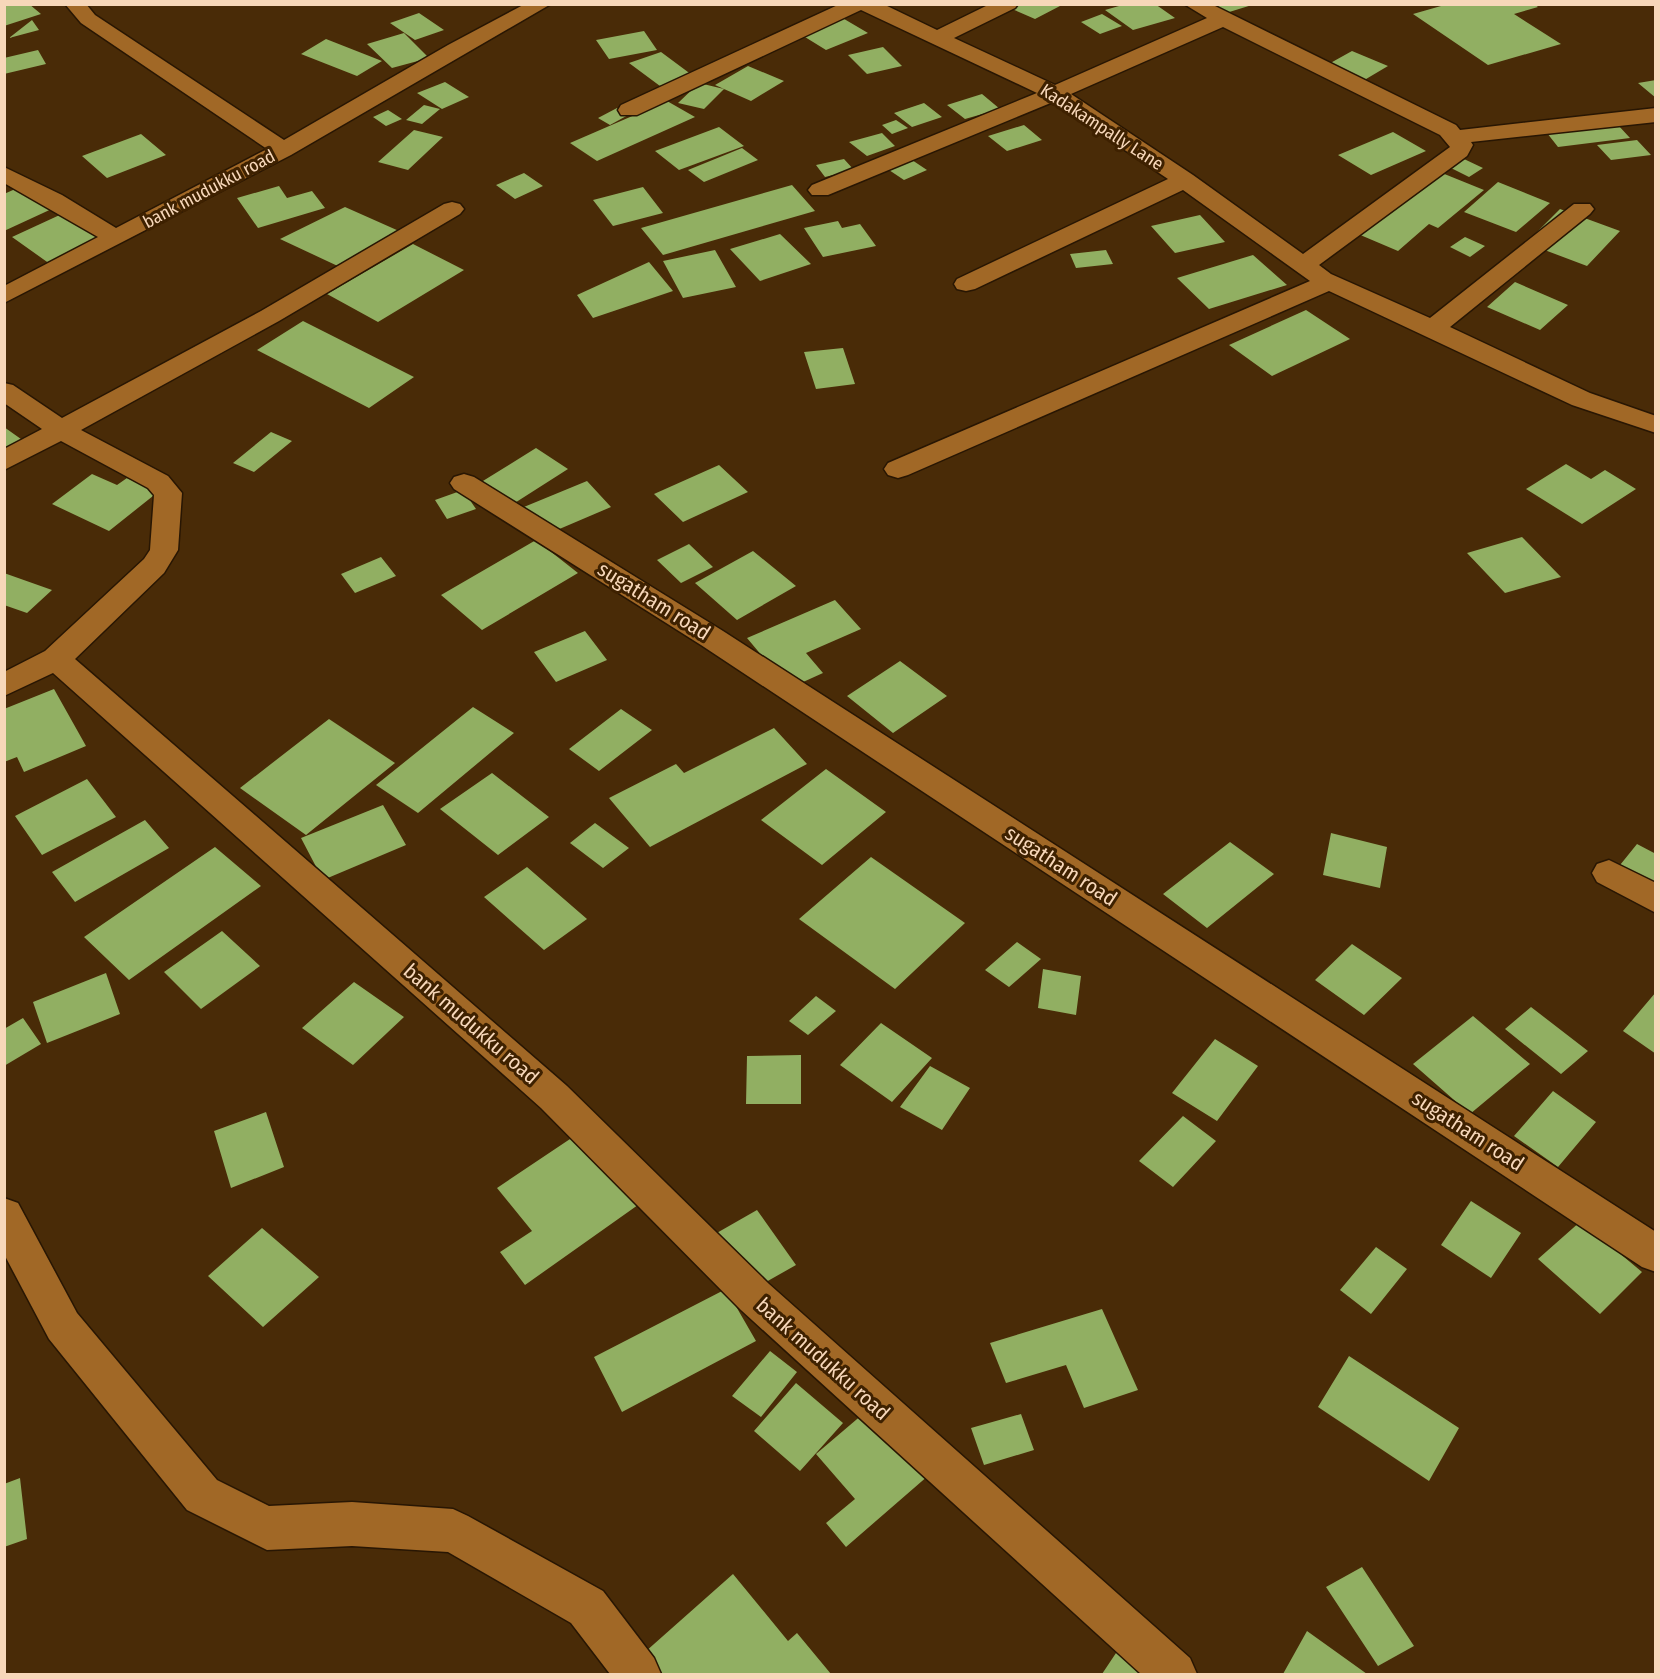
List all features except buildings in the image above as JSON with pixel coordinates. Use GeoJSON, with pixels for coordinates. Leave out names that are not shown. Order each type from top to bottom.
{"type":"FeatureCollection","features":[{"type":"Feature","properties":{"kind":"street","name":"bank mudukku road"},"geometry":{"type":"LineString","coordinates":[[4,296],[283,150],[88,19],[75,4]]}},
{"type":"Feature","properties":{"kind":"street"},"geometry":{"type":"LineString","coordinates":[[283,150],[455,49],[541,4]]}},
{"type":"Feature","properties":{"kind":"street"},"geometry":{"type":"LineString","coordinates":[[629,110],[858,4]]}},
{"type":"Feature","properties":{"kind":"street","name":"Kadakampally Lane"},"geometry":{"type":"LineString","coordinates":[[866,4],[1055,93],[1185,180],[1318,275],[1581,399],[1653,422]]}},
{"type":"Feature","properties":{"kind":"street"},"geometry":{"type":"LineString","coordinates":[[938,37],[1008,4]]}},
{"type":"Feature","properties":{"kind":"street"},"geometry":{"type":"LineString","coordinates":[[898,469],[1318,275],[1459,151],[1462,145],[1457,137],[1448,130],[1194,4]]}},
{"type":"Feature","properties":{"kind":"street"},"geometry":{"type":"LineString","coordinates":[[820,190],[1055,93],[1223,19]]}},
{"type":"Feature","properties":{"kind":"street"},"geometry":{"type":"LineString","coordinates":[[1457,137],[1656,116]]}},
{"type":"Feature","properties":{"kind":"street"},"geometry":{"type":"LineString","coordinates":[[4,174],[54,200],[115,238]]}},
{"type":"Feature","properties":{"kind":"street"},"geometry":{"type":"LineString","coordinates":[[966,284],[1185,180]]}},
{"type":"Feature","properties":{"kind":"street"},"geometry":{"type":"LineString","coordinates":[[4,461],[270,316],[452,209]]}},
{"type":"Feature","properties":{"kind":"street"},"geometry":{"type":"LineString","coordinates":[[1433,328],[1582,209]]}},
{"type":"Feature","properties":{"kind":"street"},"geometry":{"type":"LineString","coordinates":[[4,391],[59,429],[158,482],[168,493],[164,550],[154,566],[56,658],[4,684]]}},
{"type":"Feature","properties":{"kind":"street","name":"sugatham road"},"geometry":{"type":"LineString","coordinates":[[464,483],[722,644],[1656,1254]]}},
{"type":"Feature","properties":{"kind":"street","name":"bank mudukku road"},"geometry":{"type":"LineString","coordinates":[[56,658],[554,1097],[755,1297],[1174,1674]]}},
{"type":"Feature","properties":{"kind":"street"},"geometry":{"type":"LineString","coordinates":[[1609,873],[1656,900]]}},
{"type":"Feature","properties":{"kind":"street"},"geometry":{"type":"LineString","coordinates":[[4,1215],[63,1326],[202,1495],[267,1528],[352,1524],[453,1531],[587,1607],[638,1674]]}}]}
